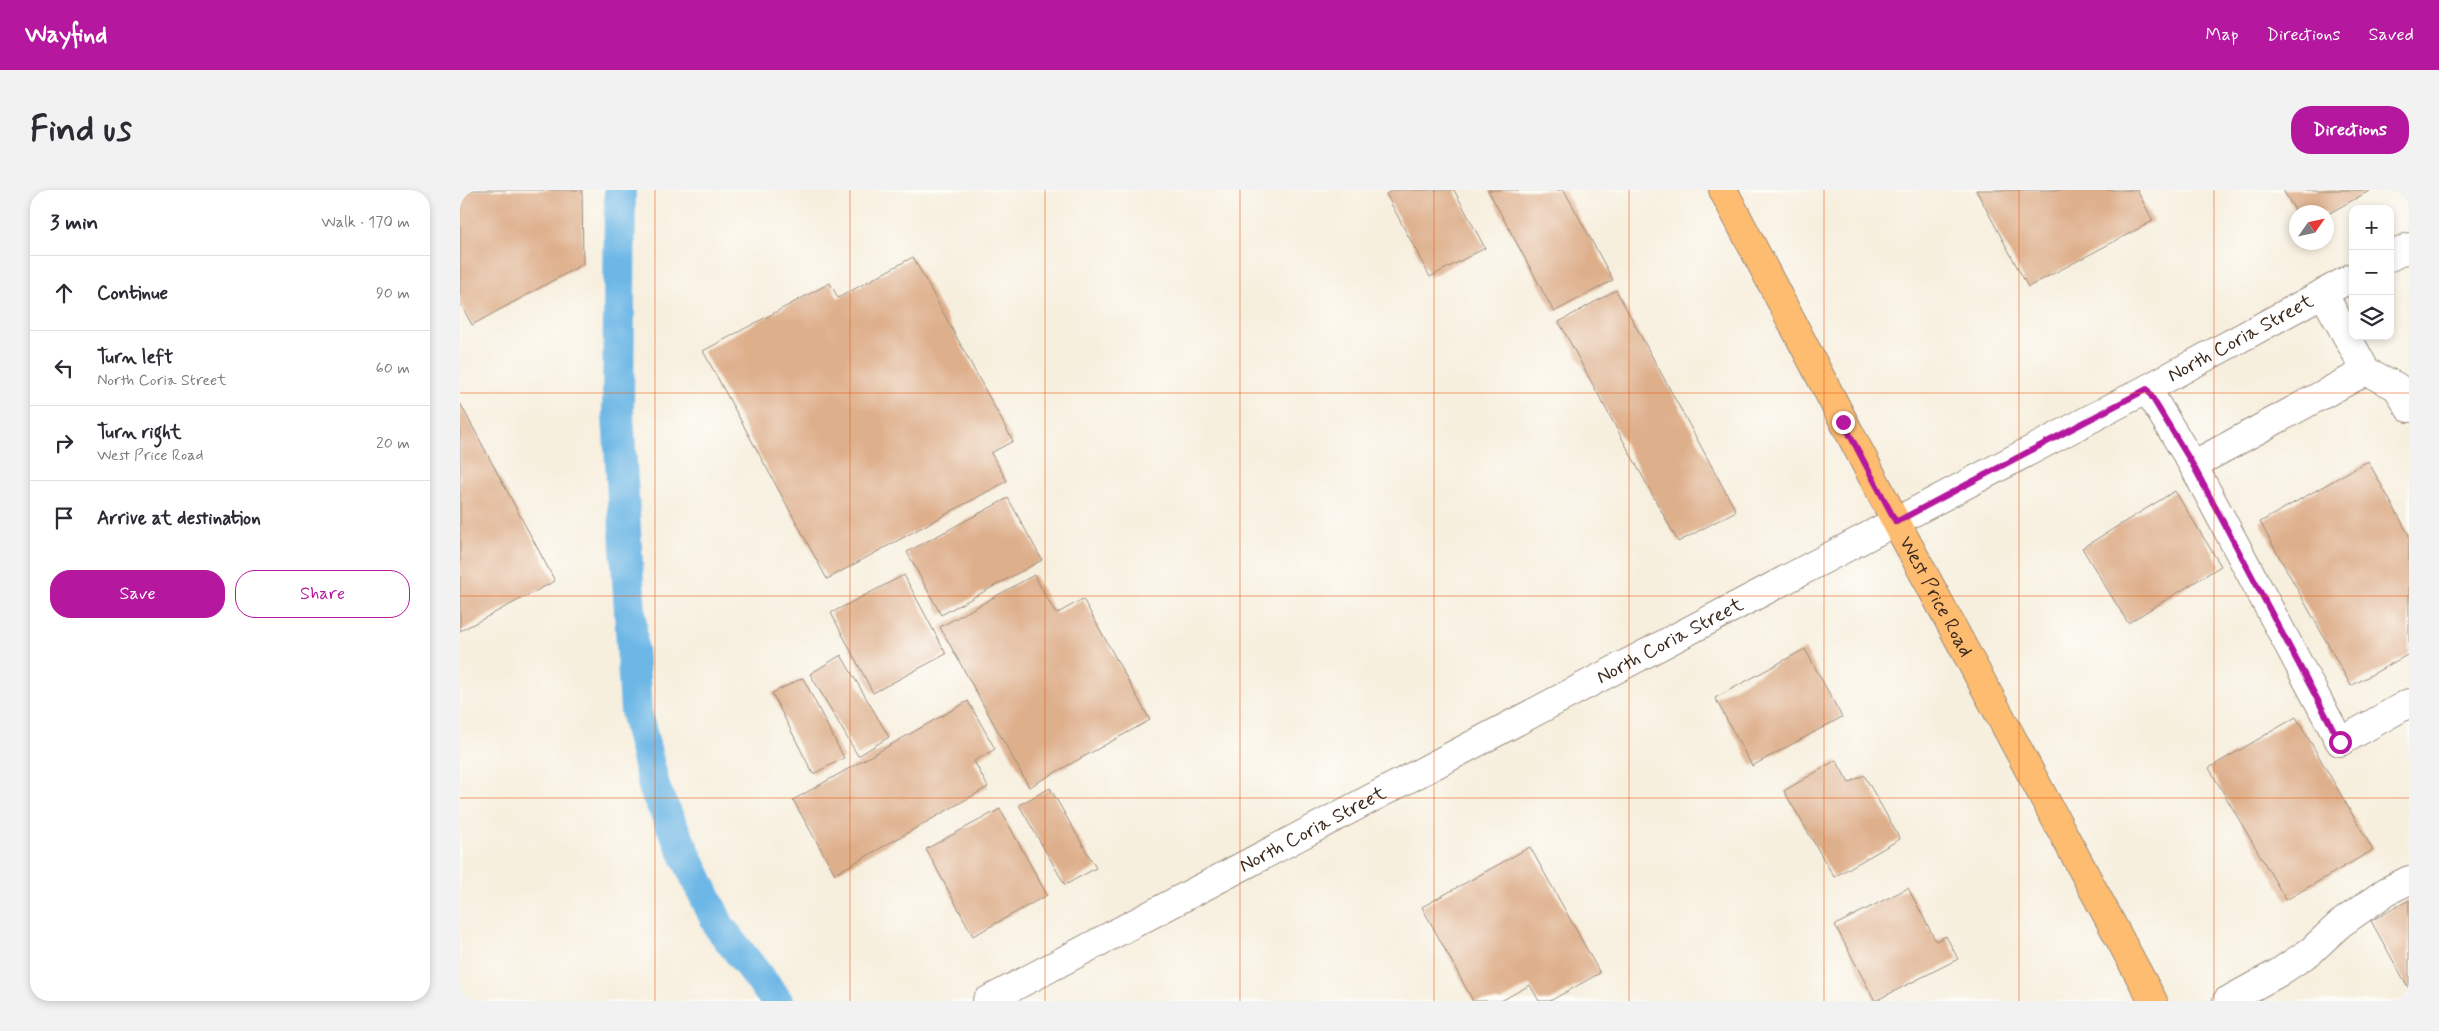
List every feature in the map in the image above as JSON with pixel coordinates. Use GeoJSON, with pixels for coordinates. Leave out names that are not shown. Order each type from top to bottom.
{"type":"FeatureCollection","features":[{"type":"Feature","properties":{"kind":"main road","name":"West Price Road"},"geometry":{"type":"LineString","coordinates":[[1723,190],[1896,522],[2153,1001]]}},
{"type":"Feature","properties":{"kind":"street"},"geometry":{"type":"LineString","coordinates":[[2394,255],[2409,247]]}},
{"type":"Feature","properties":{"kind":"street","name":"North Coria Street"},"geometry":{"type":"LineString","coordinates":[[986,1001],[1896,522],[2349,279]]}},
{"type":"Feature","properties":{"kind":"street"},"geometry":{"type":"LineString","coordinates":[[2322,293],[2366,371],[2397,387],[2409,408]]}},
{"type":"Feature","properties":{"kind":"street"},"geometry":{"type":"LineString","coordinates":[[2193,465],[2366,371]]}},
{"type":"Feature","properties":{"kind":"street"},"geometry":{"type":"LineString","coordinates":[[2147,389],[2193,465],[2340,742],[2409,703]]}},
{"type":"Feature","properties":{"kind":"street"},"geometry":{"type":"LineString","coordinates":[[2227,1001],[2278,973],[2311,951],[2340,924],[2387,890],[2409,880]]}},
{"type":"Feature","properties":{"kind":"building"},"geometry":{"type":"Polygon","coordinates":[[[460,190],[582,190],[583,264],[472,325],[460,303],[460,190]]]}},
{"type":"Feature","properties":{"kind":"building"},"geometry":{"type":"Polygon","coordinates":[[[1393,190],[1454,190],[1485,248],[1430,277],[1386,194],[1393,190]]]}},
{"type":"Feature","properties":{"kind":"building"},"geometry":{"type":"Polygon","coordinates":[[[1488,190],[1564,190],[1613,280],[1554,312],[1488,190]]]}},
{"type":"Feature","properties":{"kind":"building"},"geometry":{"type":"Polygon","coordinates":[[[1976,190],[2137,190],[2153,221],[2028,287],[1976,190]]]}},
{"type":"Feature","properties":{"kind":"building"},"geometry":{"type":"Polygon","coordinates":[[[2283,190],[2371,190],[2334,211],[2334,205],[2292,205],[2283,190]]]}},
{"type":"Feature","properties":{"kind":"building"},"geometry":{"type":"Polygon","coordinates":[[[913,257],[1013,441],[991,453],[1007,481],[827,579],[703,351],[830,283],[838,298],[913,257]]]}},
{"type":"Feature","properties":{"kind":"building"},"geometry":{"type":"Polygon","coordinates":[[[1616,290],[1736,511],[1678,542],[1559,322],[1616,290]]]}},
{"type":"Feature","properties":{"kind":"building"},"geometry":{"type":"Polygon","coordinates":[[[460,403],[555,581],[460,631],[460,403]]]}},
{"type":"Feature","properties":{"kind":"building"},"geometry":{"type":"Polygon","coordinates":[[[2368,461],[2409,535],[2409,654],[2351,686],[2260,522],[2368,461]]]}},
{"type":"Feature","properties":{"kind":"building"},"geometry":{"type":"Polygon","coordinates":[[[2175,491],[2221,566],[2128,623],[2082,548],[2175,491]]]}},
{"type":"Feature","properties":{"kind":"building"},"geometry":{"type":"Polygon","coordinates":[[[1008,498],[1042,560],[941,615],[907,552],[1008,498]]]}},
{"type":"Feature","properties":{"kind":"building"},"geometry":{"type":"Polygon","coordinates":[[[904,575],[946,654],[873,693],[831,613],[904,575]]]}},
{"type":"Feature","properties":{"kind":"building"},"geometry":{"type":"Polygon","coordinates":[[[1034,575],[1056,614],[1083,599],[1150,720],[1029,787],[940,627],[1034,575]]]}},
{"type":"Feature","properties":{"kind":"building"},"geometry":{"type":"Polygon","coordinates":[[[1805,649],[1842,717],[1752,766],[1715,698],[1805,649]]]}},
{"type":"Feature","properties":{"kind":"building"},"geometry":{"type":"Polygon","coordinates":[[[841,655],[889,737],[858,756],[810,674],[841,655]]]}},
{"type":"Feature","properties":{"kind":"building"},"geometry":{"type":"Polygon","coordinates":[[[803,678],[844,758],[813,774],[772,693],[803,678]]]}},
{"type":"Feature","properties":{"kind":"building"},"geometry":{"type":"Polygon","coordinates":[[[968,701],[995,749],[974,761],[988,787],[835,874],[793,800],[968,701]]]}},
{"type":"Feature","properties":{"kind":"building"},"geometry":{"type":"Polygon","coordinates":[[[2296,717],[2373,850],[2286,900],[2209,768],[2296,717]]]}},
{"type":"Feature","properties":{"kind":"building"},"geometry":{"type":"Polygon","coordinates":[[[1836,760],[1849,783],[1864,775],[1900,839],[1834,877],[1784,791],[1836,760]]]}},
{"type":"Feature","properties":{"kind":"building"},"geometry":{"type":"Polygon","coordinates":[[[1050,788],[1096,868],[1065,885],[1019,805],[1050,788]]]}},
{"type":"Feature","properties":{"kind":"building"},"geometry":{"type":"Polygon","coordinates":[[[1000,809],[1047,895],[973,936],[926,849],[1000,809]]]}},
{"type":"Feature","properties":{"kind":"building"},"geometry":{"type":"Polygon","coordinates":[[[1530,847],[1600,973],[1550,1001],[1539,1001],[1530,985],[1501,1001],[1473,1001],[1422,907],[1530,847]]]}},
{"type":"Feature","properties":{"kind":"building"},"geometry":{"type":"Polygon","coordinates":[[[1908,888],[1936,941],[1946,936],[1958,959],[1875,1001],[1835,925],[1908,888]]]}},
{"type":"Feature","properties":{"kind":"building"},"geometry":{"type":"Polygon","coordinates":[[[2409,900],[2409,989],[2371,921],[2409,900]]]}},
{"type":"Feature","properties":{"kind":"waterway"},"geometry":{"type":"LineString","coordinates":[[620,190],[618,415],[636,711],[655,790],[719,926],[777,1001]]}},
{"type":"Feature","properties":{"kind":"route"},"geometry":{"type":"LineString","coordinates":[[1843,422],[1896,522],[2147,389],[2193,465],[2340,742]]}}]}
